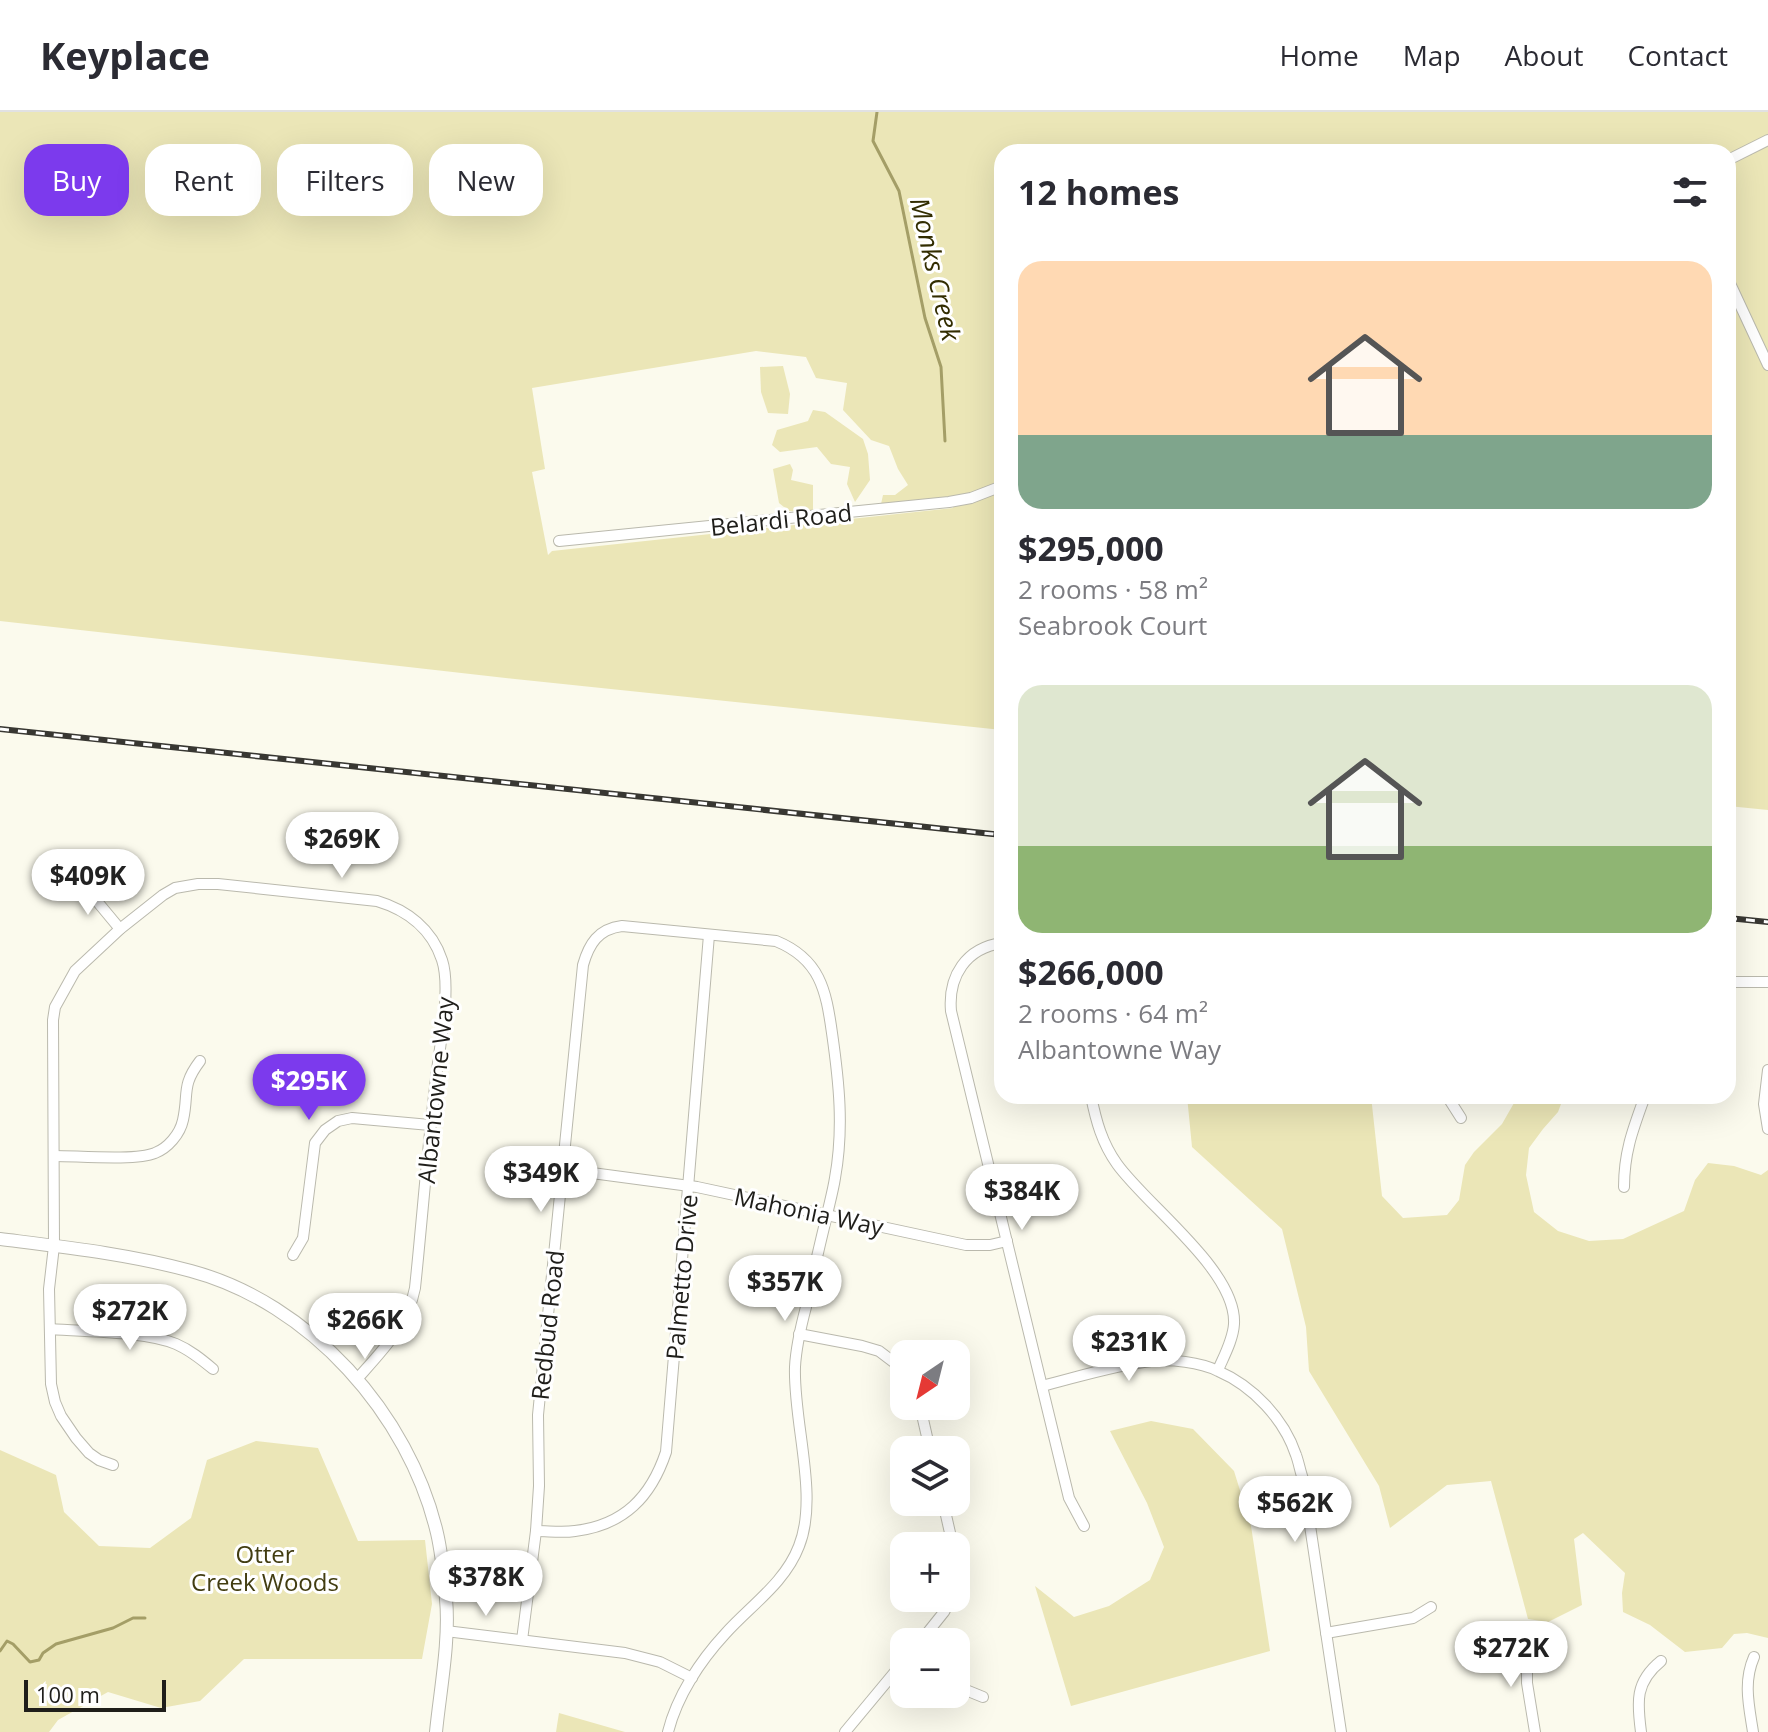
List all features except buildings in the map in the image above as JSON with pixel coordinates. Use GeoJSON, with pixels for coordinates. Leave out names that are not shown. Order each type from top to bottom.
{"type":"FeatureCollection","features":[{"type":"Feature","properties":{"kind":"street"},"geometry":{"type":"LineString","coordinates":[[1736,156],[1768,140]]}},
{"type":"Feature","properties":{"kind":"street"},"geometry":{"type":"LineString","coordinates":[[1736,296],[1768,365]]}},
{"type":"Feature","properties":{"kind":"street","name":"Belardi Road"},"geometry":{"type":"LineString","coordinates":[[559,541],[949,502],[994,489]]}},
{"type":"Feature","properties":{"kind":"street"},"geometry":{"type":"LineString","coordinates":[[81,882],[120,929]]}},
{"type":"Feature","properties":{"kind":"street","name":"Albantowne Way"},"geometry":{"type":"LineString","coordinates":[[113,1465],[89,1453],[61,1416],[51,1384],[49,1289],[54,1246],[55,1156],[53,1020],[55,1007],[75,971],[120,929],[175,888],[198,884],[359,898],[386,904],[410,916],[424,929],[441,959],[446,984],[413,1302],[401,1327],[357,1379]]}},
{"type":"Feature","properties":{"kind":"street","name":"Redbud Road"},"geometry":{"type":"LineString","coordinates":[[522,1640],[536,1531],[538,1415],[583,965],[591,943],[602,932],[622,926],[709,935]]}},
{"type":"Feature","properties":{"kind":"street"},"geometry":{"type":"LineString","coordinates":[[668,1732],[700,1664],[779,1580],[799,1547],[805,1526],[807,1489],[796,1409],[795,1365],[799,1334],[835,1180],[841,1115],[830,1019],[815,970],[805,957],[776,941],[709,935]]}},
{"type":"Feature","properties":{"kind":"street","name":"Palmetto Drive"},"geometry":{"type":"LineString","coordinates":[[536,1531],[572,1532],[611,1522],[643,1497],[655,1479],[666,1452],[709,935]]}},
{"type":"Feature","properties":{"kind":"street"},"geometry":{"type":"LineString","coordinates":[[994,945],[983,948],[960,968],[950,995],[951,1011],[1069,1498],[1084,1526]]}},
{"type":"Feature","properties":{"kind":"street"},"geometry":{"type":"LineString","coordinates":[[1736,982],[1768,982]]}},
{"type":"Feature","properties":{"kind":"street"},"geometry":{"type":"LineString","coordinates":[[55,1156],[138,1156],[159,1152],[174,1139],[180,1127],[187,1081],[200,1061]]}},
{"type":"Feature","properties":{"kind":"street"},"geometry":{"type":"LineString","coordinates":[[1768,1070],[1764,1104],[1768,1129]]}},
{"type":"Feature","properties":{"kind":"street"},"geometry":{"type":"LineString","coordinates":[[1093,1104],[1099,1130],[1118,1166],[1199,1254],[1227,1290],[1233,1308],[1234,1327],[1218,1370]]}},
{"type":"Feature","properties":{"kind":"street"},"geometry":{"type":"LineString","coordinates":[[1452,1104],[1461,1118]]}},
{"type":"Feature","properties":{"kind":"street"},"geometry":{"type":"LineString","coordinates":[[1624,1187],[1626,1150],[1642,1104]]}},
{"type":"Feature","properties":{"kind":"street"},"geometry":{"type":"LineString","coordinates":[[293,1255],[303,1238],[313,1150],[325,1130],[338,1121],[352,1118],[430,1125]]}},
{"type":"Feature","properties":{"kind":"street","name":"Mahonia Way"},"geometry":{"type":"LineString","coordinates":[[562,1169],[689,1185],[966,1245],[1007,1241]]}},
{"type":"Feature","properties":{"kind":"street"},"geometry":{"type":"LineString","coordinates":[[0,1239],[128,1258],[193,1271],[230,1285],[278,1310],[328,1349],[357,1379],[385,1414],[403,1445],[427,1499],[438,1535],[446,1602],[446,1631],[436,1732]]}},
{"type":"Feature","properties":{"kind":"street"},"geometry":{"type":"LineString","coordinates":[[51,1329],[149,1337],[187,1349],[213,1369]]}},
{"type":"Feature","properties":{"kind":"street"},"geometry":{"type":"LineString","coordinates":[[799,1334],[862,1346],[879,1351],[890,1359]]}},
{"type":"Feature","properties":{"kind":"street"},"geometry":{"type":"LineString","coordinates":[[1042,1386],[1152,1361],[1194,1364],[1218,1370],[1270,1409],[1296,1453],[1303,1479],[1341,1732]]}},
{"type":"Feature","properties":{"kind":"street"},"geometry":{"type":"LineString","coordinates":[[1326,1633],[1413,1618],[1431,1607]]}},
{"type":"Feature","properties":{"kind":"street"},"geometry":{"type":"LineString","coordinates":[[931,1628],[944,1612]]}},
{"type":"Feature","properties":{"kind":"street"},"geometry":{"type":"LineString","coordinates":[[446,1631],[644,1657],[692,1678]]}},
{"type":"Feature","properties":{"kind":"street"},"geometry":{"type":"LineString","coordinates":[[1533,1648],[1527,1683],[1535,1732]]}},
{"type":"Feature","properties":{"kind":"street"},"geometry":{"type":"LineString","coordinates":[[1753,1732],[1747,1681],[1754,1657]]}},
{"type":"Feature","properties":{"kind":"street"},"geometry":{"type":"LineString","coordinates":[[1641,1732],[1638,1710],[1640,1689],[1645,1677],[1661,1661]]}},
{"type":"Feature","properties":{"kind":"street"},"geometry":{"type":"LineString","coordinates":[[845,1732],[890,1679]]}},
{"type":"Feature","properties":{"kind":"street"},"geometry":{"type":"LineString","coordinates":[[970,1692],[983,1697]]}},
{"type":"Feature","properties":{"kind":"green space"},"geometry":{"type":"Polygon","coordinates":[[[0,112],[1768,112],[1768,810],[1736,807],[1736,144],[994,144],[994,729],[0,621],[0,112]],[[756,351],[532,388],[545,469],[532,472],[548,555],[552,551],[953,508],[955,498],[881,504],[883,495],[895,495],[908,485],[889,446],[871,440],[843,410],[847,383],[816,378],[806,357],[756,351]]]}},
{"type":"Feature","properties":{"kind":"green space"},"geometry":{"type":"Polygon","coordinates":[[[783,366],[790,394],[788,414],[768,413],[761,392],[760,367],[783,366]]]}},
{"type":"Feature","properties":{"kind":"green space"},"geometry":{"type":"Polygon","coordinates":[[[813,410],[825,412],[863,439],[868,454],[870,480],[855,502],[847,484],[850,467],[831,464],[817,447],[780,452],[772,445],[777,430],[808,421],[813,410]]]}},
{"type":"Feature","properties":{"kind":"green space"},"geometry":{"type":"Polygon","coordinates":[[[790,464],[793,470],[791,480],[813,485],[813,511],[789,511],[779,503],[773,469],[790,464]]]}},
{"type":"Feature","properties":{"kind":"green space"},"geometry":{"type":"Polygon","coordinates":[[[1188,1104],[1372,1104],[1382,1196],[1403,1218],[1447,1215],[1459,1200],[1465,1165],[1502,1124],[1513,1104],[1561,1104],[1529,1148],[1526,1175],[1534,1212],[1558,1231],[1589,1241],[1623,1239],[1684,1211],[1695,1180],[1708,1163],[1734,1166],[1761,1175],[1768,1170],[1768,1638],[1747,1633],[1734,1634],[1722,1648],[1685,1652],[1650,1625],[1623,1612],[1625,1573],[1583,1533],[1574,1539],[1582,1605],[1548,1622],[1528,1619],[1491,1481],[1447,1485],[1390,1528],[1379,1486],[1309,1371],[1306,1327],[1282,1229],[1192,1147],[1188,1104]]]}},
{"type":"Feature","properties":{"kind":"green space"},"geometry":{"type":"Polygon","coordinates":[[[1151,1421],[1193,1429],[1234,1471],[1251,1526],[1270,1651],[1071,1706],[1035,1586],[1074,1617],[1109,1606],[1150,1580],[1164,1547],[1147,1503],[1110,1431],[1151,1421]]]}},
{"type":"Feature","properties":{"kind":"green space","name":"Otter Creek Woods"},"geometry":{"type":"Polygon","coordinates":[[[256,1441],[318,1448],[358,1541],[425,1540],[432,1604],[422,1659],[244,1659],[200,1701],[161,1708],[108,1692],[58,1720],[49,1732],[0,1732],[0,1450],[56,1475],[64,1512],[99,1546],[150,1548],[191,1518],[207,1460],[256,1441]]]}},
{"type":"Feature","properties":{"kind":"green space"},"geometry":{"type":"Polygon","coordinates":[[[559,1713],[625,1732],[556,1732],[559,1713]]]}},
{"type":"Feature","properties":{"kind":"waterway","name":"Monks Creek"},"geometry":{"type":"LineString","coordinates":[[877,112],[873,141],[899,191],[925,318],[941,367],[945,441]]}},
{"type":"Feature","properties":{"kind":"waterway"},"geometry":{"type":"LineString","coordinates":[[0,1651],[7,1641],[30,1662],[39,1660],[56,1644],[113,1628],[133,1618],[145,1618]]}},
{"type":"Feature","properties":{"kind":"railway"},"geometry":{"type":"LineString","coordinates":[[0,729],[994,834]]}},
{"type":"Feature","properties":{"kind":"railway"},"geometry":{"type":"LineString","coordinates":[[1736,919],[1768,922]]}}]}
